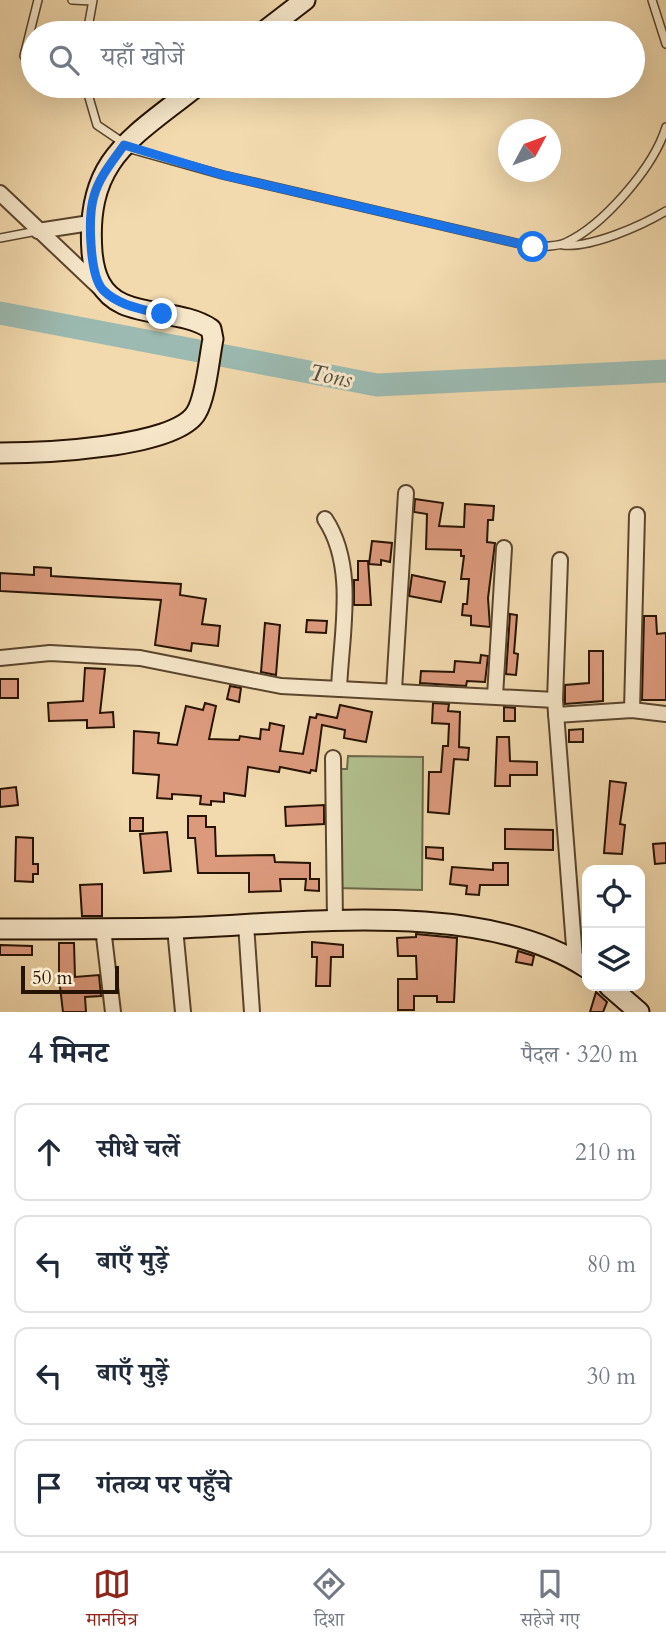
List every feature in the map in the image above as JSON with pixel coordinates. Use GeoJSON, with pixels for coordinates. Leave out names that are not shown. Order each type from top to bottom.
{"type":"FeatureCollection","features":[{"type":"Feature","properties":{"kind":"street"},"geometry":{"type":"LineString","coordinates":[[278,21],[305,0]]}},
{"type":"Feature","properties":{"kind":"street"},"geometry":{"type":"LineString","coordinates":[[101,289],[93,265],[90,223],[93,197],[101,178],[124,145],[182,98]]}},
{"type":"Feature","properties":{"kind":"street"},"geometry":{"type":"LineString","coordinates":[[0,193],[101,289],[123,304],[205,324],[211,329],[213,339],[198,410],[182,426],[149,438],[54,453],[0,453]]}},
{"type":"Feature","properties":{"kind":"street"},"geometry":{"type":"LineString","coordinates":[[38,231],[90,223]]}},
{"type":"Feature","properties":{"kind":"street"},"geometry":{"type":"LineString","coordinates":[[394,690],[406,493]]}},
{"type":"Feature","properties":{"kind":"street"},"geometry":{"type":"LineString","coordinates":[[632,710],[637,515]]}},
{"type":"Feature","properties":{"kind":"street"},"geometry":{"type":"LineString","coordinates":[[325,519],[336,537],[341,555],[344,614],[339,689]]}},
{"type":"Feature","properties":{"kind":"street"},"geometry":{"type":"LineString","coordinates":[[495,696],[505,548]]}},
{"type":"Feature","properties":{"kind":"street"},"geometry":{"type":"LineString","coordinates":[[0,929],[175,928],[335,921],[430,923],[479,928],[527,941],[581,964],[555,700],[560,560]]}},
{"type":"Feature","properties":{"kind":"street"},"geometry":{"type":"LineString","coordinates":[[0,658],[50,653],[140,657],[254,683],[555,700]]}},
{"type":"Feature","properties":{"kind":"street"},"geometry":{"type":"LineString","coordinates":[[556,715],[632,710],[666,714]]}},
{"type":"Feature","properties":{"kind":"street"},"geometry":{"type":"LineString","coordinates":[[333,758],[335,921]]}},
{"type":"Feature","properties":{"kind":"street"},"geometry":{"type":"LineString","coordinates":[[246,924],[252,1012]]}},
{"type":"Feature","properties":{"kind":"street"},"geometry":{"type":"LineString","coordinates":[[103,928],[113,1012]]}},
{"type":"Feature","properties":{"kind":"street"},"geometry":{"type":"LineString","coordinates":[[175,928],[183,1012]]}},
{"type":"Feature","properties":{"kind":"street"},"geometry":{"type":"LineString","coordinates":[[615,991],[639,1012]]}},
{"type":"Feature","properties":{"kind":"lane"},"geometry":{"type":"LineString","coordinates":[[33,21],[38,0]]}},
{"type":"Feature","properties":{"kind":"lane"},"geometry":{"type":"LineString","coordinates":[[72,0],[92,1],[89,21]]}},
{"type":"Feature","properties":{"kind":"lane"},"geometry":{"type":"LineString","coordinates":[[652,0],[666,44]]}},
{"type":"Feature","properties":{"kind":"lane"},"geometry":{"type":"LineString","coordinates":[[89,98],[97,125],[124,145],[223,175],[497,240],[533,247],[579,246],[666,211]]}},
{"type":"Feature","properties":{"kind":"lane"},"geometry":{"type":"LineString","coordinates":[[562,245],[591,229],[610,211],[648,160],[666,127]]}},
{"type":"Feature","properties":{"kind":"lane"},"geometry":{"type":"LineString","coordinates":[[0,238],[38,231]]}},
{"type":"Feature","properties":{"kind":"green space"},"geometry":{"type":"Polygon","coordinates":[[[348,756],[423,757],[422,890],[337,888],[339,769],[347,769],[348,756]]]}},
{"type":"Feature","properties":{"kind":"building"},"geometry":{"type":"Polygon","coordinates":[[[415,499],[443,503],[439,526],[464,527],[465,504],[494,506],[493,520],[488,520],[487,542],[495,543],[488,598],[490,627],[471,625],[471,616],[462,615],[463,604],[467,604],[469,579],[461,579],[464,556],[461,556],[461,550],[426,549],[427,514],[414,512],[415,499]]]}},
{"type":"Feature","properties":{"kind":"building"},"geometry":{"type":"Polygon","coordinates":[[[372,541],[392,543],[390,562],[381,560],[381,565],[369,564],[372,541]]]}},
{"type":"Feature","properties":{"kind":"building"},"geometry":{"type":"Polygon","coordinates":[[[358,561],[368,561],[371,605],[354,605],[354,580],[358,580],[358,561]]]}},
{"type":"Feature","properties":{"kind":"building"},"geometry":{"type":"Polygon","coordinates":[[[34,567],[51,568],[51,576],[181,584],[180,595],[206,599],[202,624],[220,626],[218,646],[192,643],[191,651],[155,645],[161,600],[0,591],[0,573],[34,575],[34,567]]]}},
{"type":"Feature","properties":{"kind":"building"},"geometry":{"type":"Polygon","coordinates":[[[412,575],[445,582],[441,602],[409,596],[412,575]]]}},
{"type":"Feature","properties":{"kind":"building"},"geometry":{"type":"Polygon","coordinates":[[[510,614],[517,615],[514,653],[518,654],[516,675],[506,674],[510,614]]]}},
{"type":"Feature","properties":{"kind":"building"},"geometry":{"type":"Polygon","coordinates":[[[644,616],[656,616],[657,634],[666,633],[666,700],[642,700],[644,616]]]}},
{"type":"Feature","properties":{"kind":"building"},"geometry":{"type":"Polygon","coordinates":[[[307,620],[327,621],[326,633],[306,632],[307,620]]]}},
{"type":"Feature","properties":{"kind":"building"},"geometry":{"type":"Polygon","coordinates":[[[265,623],[280,625],[276,675],[261,672],[265,623]]]}},
{"type":"Feature","properties":{"kind":"building"},"geometry":{"type":"Polygon","coordinates":[[[589,651],[603,651],[603,701],[565,704],[565,685],[589,683],[589,651]]]}},
{"type":"Feature","properties":{"kind":"building"},"geometry":{"type":"Polygon","coordinates":[[[481,655],[488,656],[485,682],[467,681],[466,686],[420,683],[421,671],[454,672],[455,661],[480,663],[481,655]]]}},
{"type":"Feature","properties":{"kind":"building"},"geometry":{"type":"Polygon","coordinates":[[[85,668],[105,669],[100,713],[113,712],[114,727],[87,728],[87,720],[49,721],[48,703],[83,701],[85,668]]]}},
{"type":"Feature","properties":{"kind":"building"},"geometry":{"type":"Polygon","coordinates":[[[0,679],[18,679],[18,698],[0,698],[0,679]]]}},
{"type":"Feature","properties":{"kind":"building"},"geometry":{"type":"Polygon","coordinates":[[[230,686],[241,688],[239,702],[227,699],[230,686]]]}},
{"type":"Feature","properties":{"kind":"building"},"geometry":{"type":"Polygon","coordinates":[[[205,703],[216,706],[209,739],[239,740],[240,736],[260,739],[261,729],[269,730],[270,723],[284,726],[280,751],[303,754],[310,717],[316,718],[317,714],[337,718],[340,705],[372,712],[366,742],[344,738],[345,730],[322,725],[316,771],[311,770],[310,773],[280,767],[279,772],[248,767],[245,796],[224,793],[224,802],[211,801],[211,805],[200,804],[201,796],[172,794],[172,799],[157,798],[159,775],[133,773],[134,731],[159,733],[158,743],[177,745],[186,706],[203,710],[205,703]]]}},
{"type":"Feature","properties":{"kind":"building"},"geometry":{"type":"Polygon","coordinates":[[[433,703],[449,704],[448,711],[460,712],[459,747],[469,748],[468,760],[454,759],[449,814],[428,812],[429,772],[441,772],[443,746],[448,746],[449,724],[432,723],[433,703]]]}},
{"type":"Feature","properties":{"kind":"building"},"geometry":{"type":"Polygon","coordinates":[[[504,707],[515,708],[515,721],[504,721],[504,707]]]}},
{"type":"Feature","properties":{"kind":"building"},"geometry":{"type":"Polygon","coordinates":[[[583,729],[583,742],[569,742],[569,730],[583,729]]]}},
{"type":"Feature","properties":{"kind":"building"},"geometry":{"type":"Polygon","coordinates":[[[497,737],[509,737],[510,761],[537,762],[537,775],[510,775],[510,786],[495,786],[497,737]]]}},
{"type":"Feature","properties":{"kind":"building"},"geometry":{"type":"Polygon","coordinates":[[[610,781],[626,783],[620,824],[625,825],[622,854],[604,853],[610,781]]]}},
{"type":"Feature","properties":{"kind":"building"},"geometry":{"type":"Polygon","coordinates":[[[16,787],[18,805],[0,807],[0,789],[16,787]]]}},
{"type":"Feature","properties":{"kind":"building"},"geometry":{"type":"Polygon","coordinates":[[[324,805],[324,824],[286,826],[285,807],[324,805]]]}},
{"type":"Feature","properties":{"kind":"building"},"geometry":{"type":"Polygon","coordinates":[[[188,816],[206,816],[206,827],[215,827],[216,856],[274,855],[275,862],[310,863],[310,879],[319,879],[319,891],[305,890],[306,879],[280,879],[281,891],[249,892],[249,873],[198,873],[195,838],[188,838],[188,816]]]}},
{"type":"Feature","properties":{"kind":"building"},"geometry":{"type":"Polygon","coordinates":[[[130,818],[143,818],[143,831],[130,831],[130,818]]]}},
{"type":"Feature","properties":{"kind":"building"},"geometry":{"type":"Polygon","coordinates":[[[505,829],[553,830],[553,850],[505,849],[505,829]]]}},
{"type":"Feature","properties":{"kind":"building"},"geometry":{"type":"Polygon","coordinates":[[[167,832],[171,871],[144,873],[140,834],[167,832]]]}},
{"type":"Feature","properties":{"kind":"building"},"geometry":{"type":"Polygon","coordinates":[[[16,837],[33,838],[33,864],[38,864],[38,874],[33,874],[33,882],[15,881],[16,837]]]}},
{"type":"Feature","properties":{"kind":"building"},"geometry":{"type":"Polygon","coordinates":[[[666,843],[666,863],[655,864],[653,844],[666,843]]]}},
{"type":"Feature","properties":{"kind":"building"},"geometry":{"type":"Polygon","coordinates":[[[426,847],[443,848],[443,860],[426,858],[426,847]]]}},
{"type":"Feature","properties":{"kind":"building"},"geometry":{"type":"Polygon","coordinates":[[[493,863],[508,863],[508,885],[480,885],[479,895],[466,894],[467,886],[450,884],[452,867],[493,870],[493,863]]]}},
{"type":"Feature","properties":{"kind":"building"},"geometry":{"type":"Polygon","coordinates":[[[102,884],[102,916],[82,916],[80,885],[102,884]]]}},
{"type":"Feature","properties":{"kind":"building"},"geometry":{"type":"Polygon","coordinates":[[[416,934],[457,938],[454,1002],[437,1002],[437,996],[414,996],[414,1010],[398,1010],[398,979],[417,979],[416,956],[398,956],[397,938],[416,937],[416,934]]]}},
{"type":"Feature","properties":{"kind":"building"},"geometry":{"type":"Polygon","coordinates":[[[312,942],[343,945],[343,957],[331,957],[330,986],[316,986],[317,957],[312,957],[312,942]]]}},
{"type":"Feature","properties":{"kind":"building"},"geometry":{"type":"Polygon","coordinates":[[[59,943],[74,943],[75,977],[99,975],[101,996],[85,997],[86,1012],[63,1012],[59,943]]]}},
{"type":"Feature","properties":{"kind":"building"},"geometry":{"type":"Polygon","coordinates":[[[0,945],[32,946],[32,955],[0,955],[0,945]]]}},
{"type":"Feature","properties":{"kind":"building"},"geometry":{"type":"Polygon","coordinates":[[[518,951],[534,956],[532,965],[516,962],[518,951]]]}},
{"type":"Feature","properties":{"kind":"building"},"geometry":{"type":"Polygon","coordinates":[[[596,992],[607,1002],[603,1012],[590,1012],[596,992]]]}},
{"type":"Feature","properties":{"kind":"waterway","name":"Tons"},"geometry":{"type":"LineString","coordinates":[[0,313],[377,385],[666,371]]}},
{"type":"Feature","properties":{"kind":"route"},"geometry":{"type":"LineString","coordinates":[[162,314],[123,304],[101,289],[93,265],[90,223],[93,197],[101,178],[124,145],[223,175],[533,247]]}}]}
